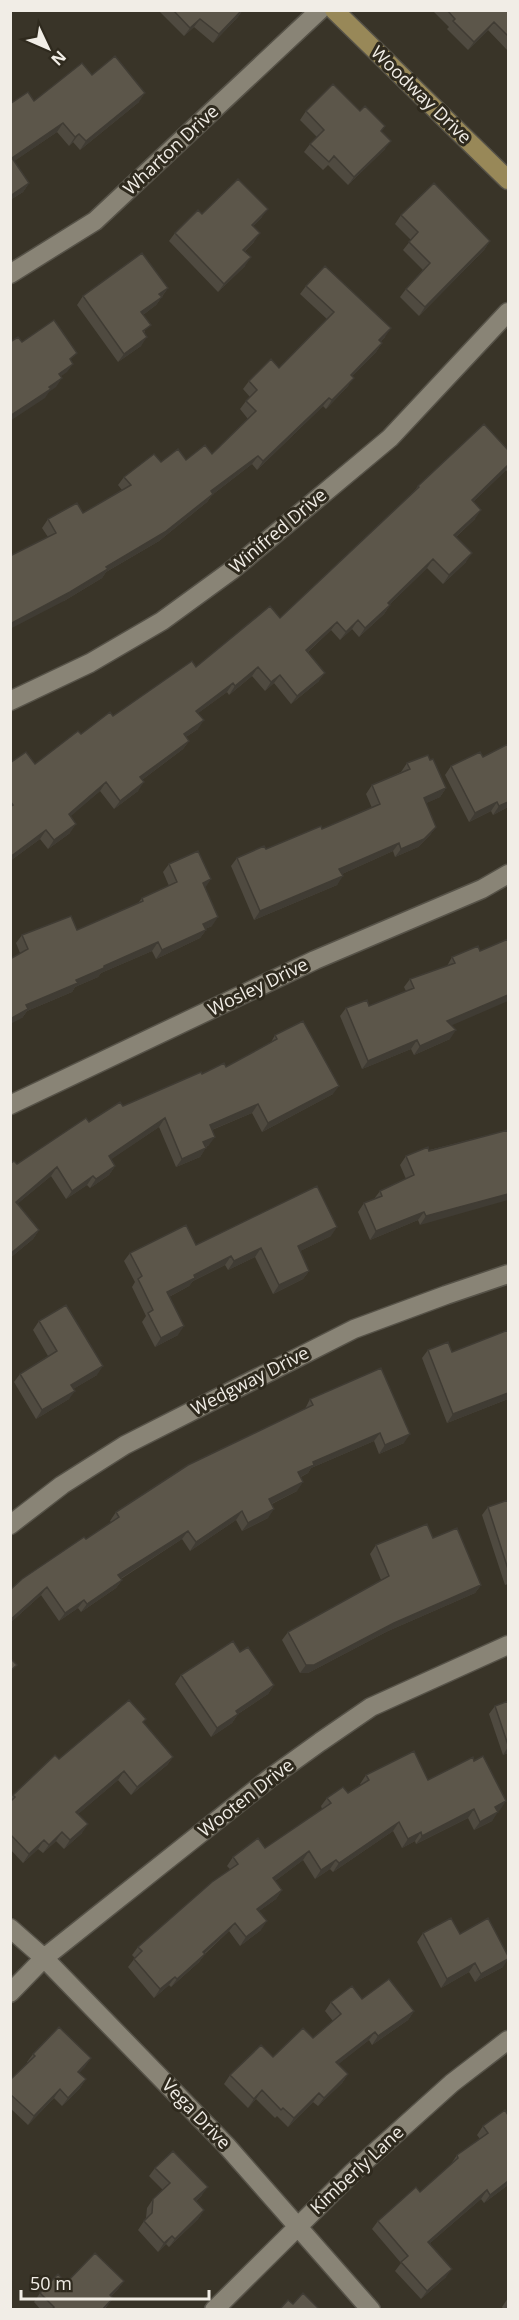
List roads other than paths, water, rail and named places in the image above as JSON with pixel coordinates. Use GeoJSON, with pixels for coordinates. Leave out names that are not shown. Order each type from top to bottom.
{"type":"FeatureCollection","features":[{"type":"Feature","properties":{"kind":"street","name":"Wharton Drive"},"geometry":{"type":"LineString","coordinates":[[10,274],[95,221],[320,10]]}},
{"type":"Feature","properties":{"kind":"street","name":"Woodway Drive"},"geometry":{"type":"LineString","coordinates":[[334,10],[508,180]]}},
{"type":"Feature","properties":{"kind":"street","name":"Winifred Drive"},"geometry":{"type":"LineString","coordinates":[[10,701],[90,663],[162,621],[232,570],[390,438],[508,312]]}},
{"type":"Feature","properties":{"kind":"street","name":"Wosley Drive"},"geometry":{"type":"LineString","coordinates":[[10,1105],[315,960],[482,889],[508,874]]}},
{"type":"Feature","properties":{"kind":"street","name":"Wedgway Drive"},"geometry":{"type":"LineString","coordinates":[[10,1525],[62,1485],[124,1445],[344,1334],[508,1274]]}},
{"type":"Feature","properties":{"kind":"street","name":"Wooten Drive"},"geometry":{"type":"LineString","coordinates":[[10,1993],[44,1958],[270,1778],[345,1725],[371,1707],[508,1645]]}},
{"type":"Feature","properties":{"kind":"street","name":"Vega Drive"},"geometry":{"type":"LineString","coordinates":[[10,1928],[44,1958],[226,2145],[371,2310]]}},
{"type":"Feature","properties":{"kind":"street","name":"Kimberly Lane"},"geometry":{"type":"LineString","coordinates":[[214,2310],[353,2172],[452,2083],[508,2040]]}}]}
